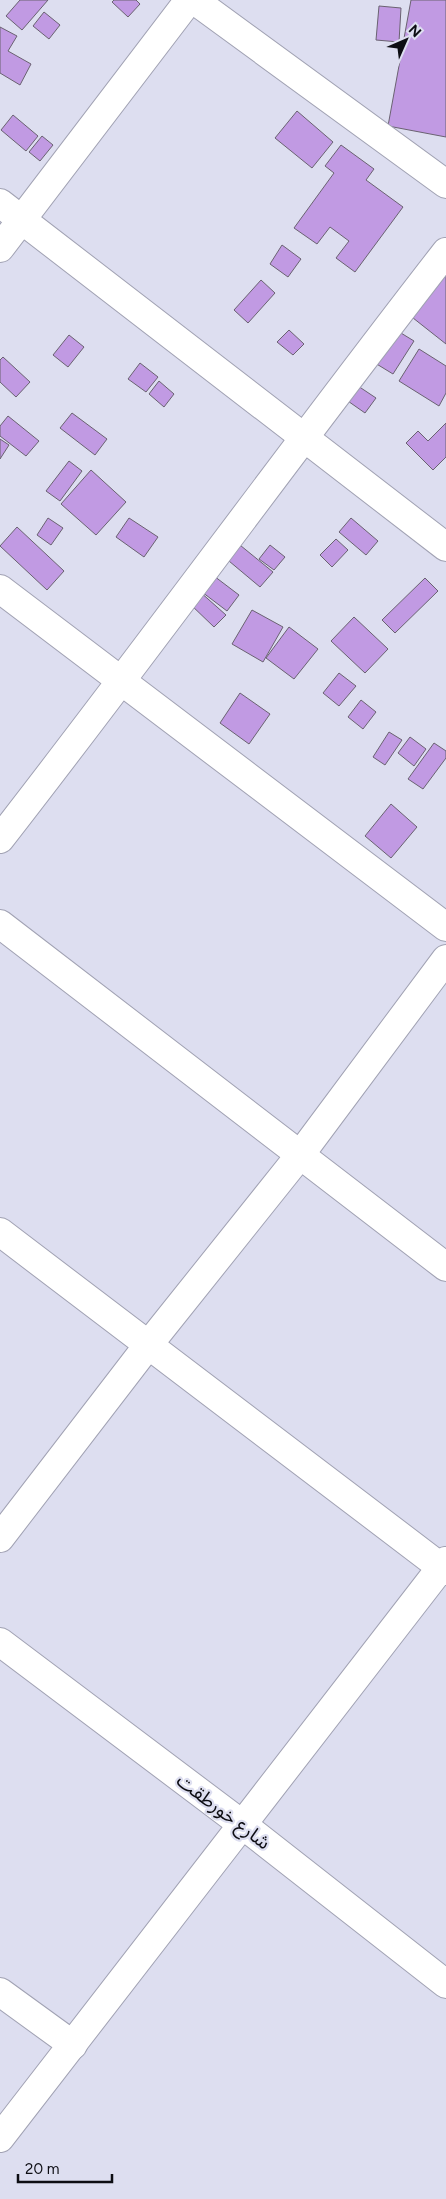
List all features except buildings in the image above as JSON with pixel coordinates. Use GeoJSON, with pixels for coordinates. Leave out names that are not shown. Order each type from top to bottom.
{"type":"FeatureCollection","features":[{"type":"Feature","properties":{"kind":"street"},"geometry":{"type":"LineString","coordinates":[[0,248],[189,0]]}},
{"type":"Feature","properties":{"kind":"street"},"geometry":{"type":"LineString","coordinates":[[194,0],[446,184]]}},
{"type":"Feature","properties":{"kind":"street"},"geometry":{"type":"LineString","coordinates":[[0,203],[446,547]]}},
{"type":"Feature","properties":{"kind":"street"},"geometry":{"type":"LineString","coordinates":[[0,839],[122,682],[303,436],[446,252]]}},
{"type":"Feature","properties":{"kind":"street"},"geometry":{"type":"LineString","coordinates":[[0,590],[446,927]]}},
{"type":"Feature","properties":{"kind":"street"},"geometry":{"type":"LineString","coordinates":[[0,924],[446,1267]]}},
{"type":"Feature","properties":{"kind":"street"},"geometry":{"type":"LineString","coordinates":[[0,1538],[149,1344],[300,1155],[446,959]]}},
{"type":"Feature","properties":{"kind":"street"},"geometry":{"type":"LineString","coordinates":[[0,1232],[444,1566],[0,2138]]}},
{"type":"Feature","properties":{"kind":"street","name":"شارع خورطقت"},"geometry":{"type":"LineString","coordinates":[[4,1653],[243,1825],[446,1984]]}},
{"type":"Feature","properties":{"kind":"street"},"geometry":{"type":"LineString","coordinates":[[0,1992],[73,2046]]}}]}
